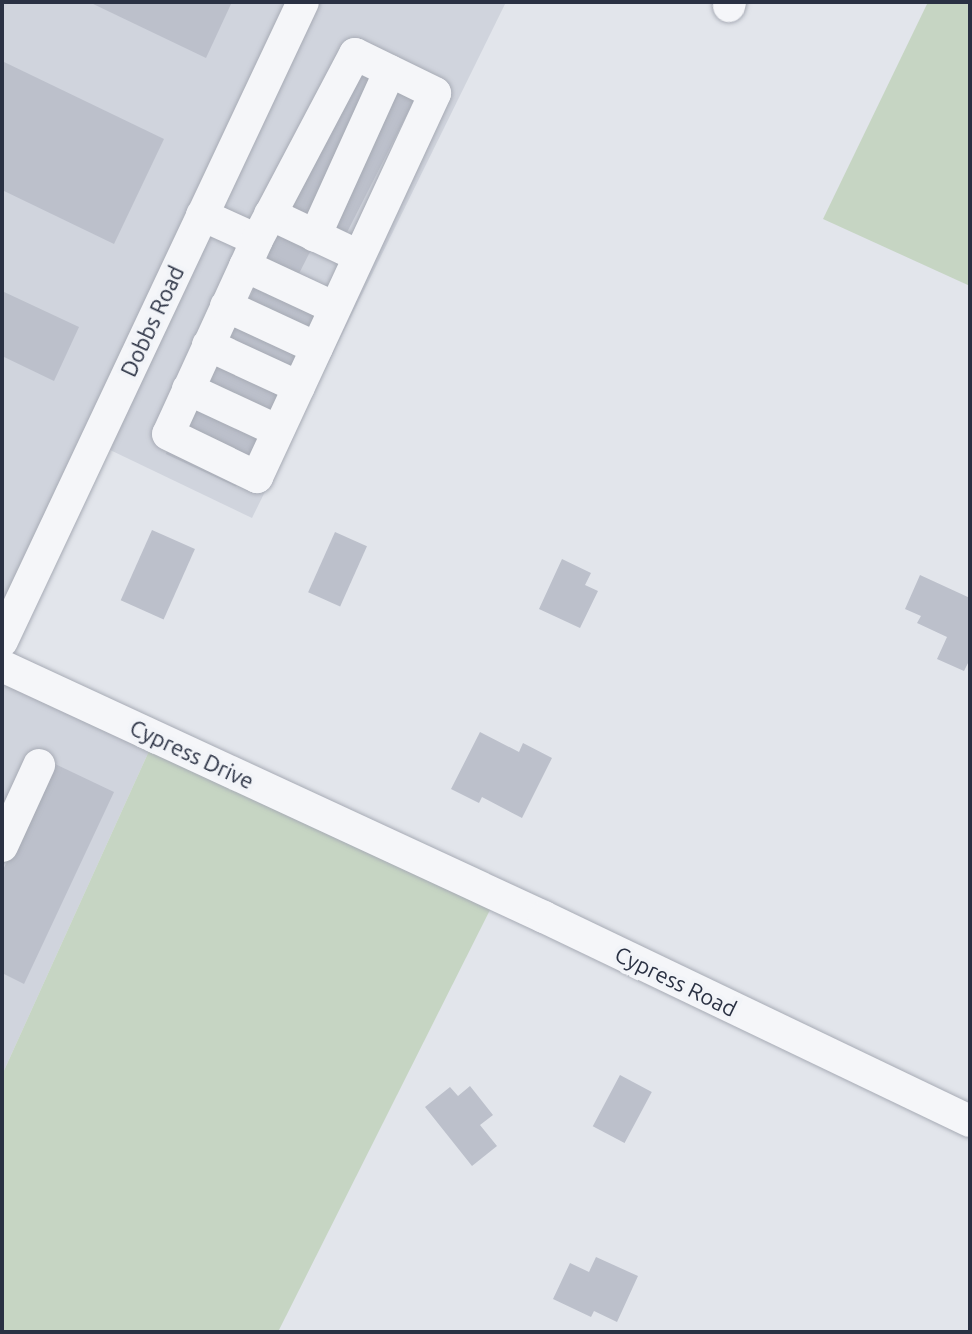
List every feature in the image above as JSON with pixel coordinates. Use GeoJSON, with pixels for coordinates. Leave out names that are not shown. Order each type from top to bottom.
{"type":"FeatureCollection","features":[{"type":"Feature","properties":{"kind":"street","name":"Dobbs Road"},"geometry":{"type":"LineString","coordinates":[[2,641],[303,2]]}},
{"type":"Feature","properties":{"kind":"street"},"geometry":{"type":"LineString","coordinates":[[355,54],[390,71],[435,93],[257,477],[168,434],[257,240],[355,54]]}},
{"type":"Feature","properties":{"kind":"street"},"geometry":{"type":"LineString","coordinates":[[315,236],[390,71]]}},
{"type":"Feature","properties":{"kind":"street"},"geometry":{"type":"LineString","coordinates":[[202,215],[257,240],[335,308]]}},
{"type":"Feature","properties":{"kind":"street"},"geometry":{"type":"LineString","coordinates":[[257,240],[315,236],[359,256]]}},
{"type":"Feature","properties":{"kind":"street"},"geometry":{"type":"LineString","coordinates":[[226,306],[317,348]]}},
{"type":"Feature","properties":{"kind":"street"},"geometry":{"type":"LineString","coordinates":[[208,345],[299,387]]}},
{"type":"Feature","properties":{"kind":"street"},"geometry":{"type":"LineString","coordinates":[[188,389],[278,431]]}},
{"type":"Feature","properties":{"kind":"street","name":"Cypress Drive"},"geometry":{"type":"LineString","coordinates":[[2,666],[382,842]]}},
{"type":"Feature","properties":{"kind":"street"},"geometry":{"type":"LineString","coordinates":[[2,846],[39,765]]}},
{"type":"Feature","properties":{"kind":"street","name":"Cypress Road"},"geometry":{"type":"LineString","coordinates":[[382,842],[970,1121]]}},
{"type":"Feature","properties":{"kind":"shaded area"},"geometry":{"type":"Polygon","coordinates":[[[2,2],[289,2],[2,611],[2,2]]]}},
{"type":"Feature","properties":{"kind":"shaded area"},"geometry":{"type":"Polygon","coordinates":[[[318,2],[506,2],[252,518],[106,448],[318,2]]]}},
{"type":"Feature","properties":{"kind":"shaded area"},"geometry":{"type":"Polygon","coordinates":[[[2,670],[159,729],[2,1075],[2,670]]]}},
{"type":"Feature","properties":{"kind":"green space"},"geometry":{"type":"Polygon","coordinates":[[[928,2],[970,2],[970,286],[823,219],[928,2]]]}},
{"type":"Feature","properties":{"kind":"green space"},"geometry":{"type":"Polygon","coordinates":[[[159,729],[500,890],[278,1332],[2,1332],[2,1075],[159,729]]]}},
{"type":"Feature","properties":{"kind":"building"},"geometry":{"type":"Polygon","coordinates":[[[89,2],[227,2],[231,4],[206,58],[89,2]]]}},
{"type":"Feature","properties":{"kind":"building"},"geometry":{"type":"Polygon","coordinates":[[[2,61],[164,139],[114,244],[2,190],[2,61]]]}},
{"type":"Feature","properties":{"kind":"building"},"geometry":{"type":"Polygon","coordinates":[[[354,65],[376,75],[312,219],[290,209],[354,65]]]}},
{"type":"Feature","properties":{"kind":"building"},"geometry":{"type":"Polygon","coordinates":[[[395,83],[417,94],[347,232],[325,221],[395,83]]]}},
{"type":"Feature","properties":{"kind":"building"},"geometry":{"type":"Polygon","coordinates":[[[273,232],[310,251],[297,277],[260,258],[273,232]]]}},
{"type":"Feature","properties":{"kind":"building"},"geometry":{"type":"Polygon","coordinates":[[[257,283],[321,316],[311,336],[247,303],[257,283]]]}},
{"type":"Feature","properties":{"kind":"building"},"geometry":{"type":"Polygon","coordinates":[[[2,291],[79,327],[54,381],[2,356],[2,291]]]}},
{"type":"Feature","properties":{"kind":"building"},"geometry":{"type":"Polygon","coordinates":[[[229,319],[302,353],[291,375],[219,341],[229,319]]]}},
{"type":"Feature","properties":{"kind":"building"},"geometry":{"type":"Polygon","coordinates":[[[209,360],[282,394],[273,415],[199,381],[209,360]]]}},
{"type":"Feature","properties":{"kind":"building"},"geometry":{"type":"Polygon","coordinates":[[[189,401],[262,435],[252,457],[179,423],[189,401]]]}},
{"type":"Feature","properties":{"kind":"building"},"geometry":{"type":"Polygon","coordinates":[[[171,443],[241,476],[236,486],[166,454],[171,443]]]}},
{"type":"Feature","properties":{"kind":"building"},"geometry":{"type":"Polygon","coordinates":[[[152,530],[195,549],[164,619],[121,600],[152,530]]]}},
{"type":"Feature","properties":{"kind":"building"},"geometry":{"type":"Polygon","coordinates":[[[335,532],[367,546],[340,607],[308,592],[335,532]]]}},
{"type":"Feature","properties":{"kind":"building"},"geometry":{"type":"Polygon","coordinates":[[[562,559],[591,573],[585,585],[598,591],[580,628],[539,609],[562,559]]]}},
{"type":"Feature","properties":{"kind":"building"},"geometry":{"type":"Polygon","coordinates":[[[920,575],[970,598],[970,659],[964,671],[937,659],[947,637],[917,623],[921,616],[905,609],[920,575]]]}},
{"type":"Feature","properties":{"kind":"building"},"geometry":{"type":"Polygon","coordinates":[[[480,732],[519,752],[523,743],[552,758],[522,818],[482,797],[479,803],[451,789],[480,732]]]}},
{"type":"Feature","properties":{"kind":"building"},"geometry":{"type":"Polygon","coordinates":[[[53,763],[114,792],[24,984],[2,973],[2,872],[53,763]]]}},
{"type":"Feature","properties":{"kind":"building"},"geometry":{"type":"Polygon","coordinates":[[[620,1075],[652,1092],[625,1143],[593,1126],[620,1075]]]}},
{"type":"Feature","properties":{"kind":"building"},"geometry":{"type":"Polygon","coordinates":[[[470,1086],[493,1115],[480,1125],[497,1146],[472,1166],[425,1107],[450,1087],[458,1096],[470,1086]]]}},
{"type":"Feature","properties":{"kind":"building"},"geometry":{"type":"Polygon","coordinates":[[[596,1257],[638,1276],[617,1322],[594,1311],[591,1317],[553,1299],[570,1263],[589,1272],[596,1257]]]}}]}
